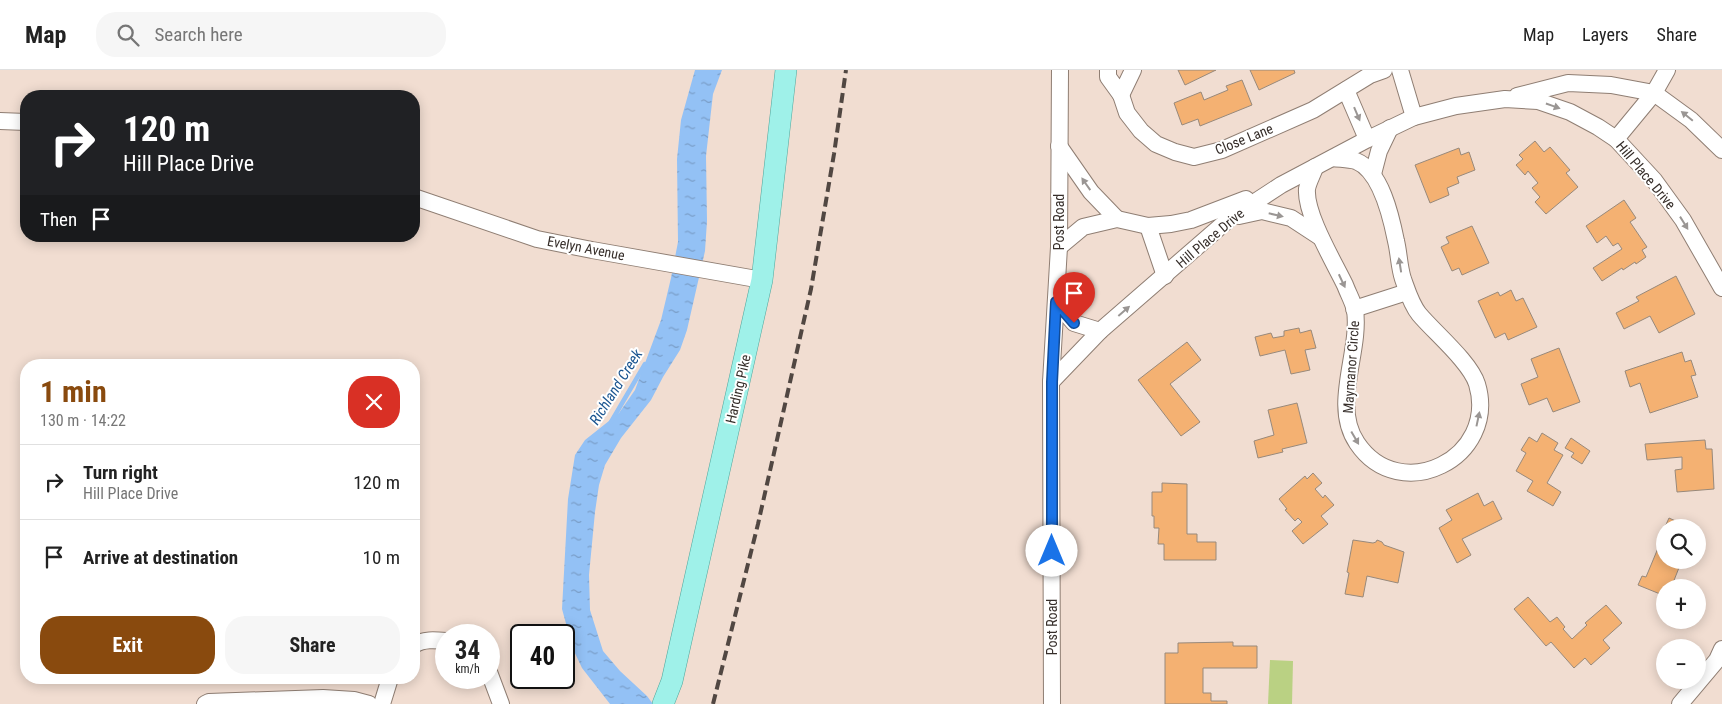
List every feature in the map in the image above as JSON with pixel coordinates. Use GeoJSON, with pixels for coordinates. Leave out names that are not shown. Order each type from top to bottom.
{"type":"FeatureCollection","features":[{"type":"Feature","properties":{"kind":"main road","name":"Harding Pike"},"geometry":{"type":"LineString","coordinates":[[663,704],[672,681],[762,280],[786,70]]}},
{"type":"Feature","properties":{"kind":"street","name":"Post Road"},"geometry":{"type":"LineString","coordinates":[[1052,704],[1052,382],[1059,247],[1060,70]]}},
{"type":"Feature","properties":{"kind":"street","name":"Close Lane"},"geometry":{"type":"LineString","coordinates":[[1108,70],[1108,77],[1121,95],[1127,113],[1141,131],[1156,144],[1194,157],[1222,150],[1313,110],[1374,72]]}},
{"type":"Feature","properties":{"kind":"street"},"geometry":{"type":"LineString","coordinates":[[1121,95],[1133,70]]}},
{"type":"Feature","properties":{"kind":"street"},"geometry":{"type":"LineString","coordinates":[[1400,70],[1414,116]]}},
{"type":"Feature","properties":{"kind":"street"},"geometry":{"type":"LineString","coordinates":[[1616,139],[1654,93],[1667,70]]}},
{"type":"Feature","properties":{"kind":"street","name":"Hill Place Drive"},"geometry":{"type":"LineString","coordinates":[[1059,247],[1083,227],[1117,219],[1148,226],[1191,220],[1280,185],[1414,116],[1456,106],[1505,99],[1534,90],[1568,83],[1611,85],[1654,93],[1691,120],[1722,150]]}},
{"type":"Feature","properties":{"kind":"street"},"geometry":{"type":"LineString","coordinates":[[1346,90],[1367,139]]}},
{"type":"Feature","properties":{"kind":"street","name":"Hill Place Drive"},"geometry":{"type":"LineString","coordinates":[[1505,99],[1538,101],[1554,106],[1584,119],[1616,139],[1654,180],[1683,220],[1722,288]]}},
{"type":"Feature","properties":{"kind":"street"},"geometry":{"type":"LineString","coordinates":[[0,122],[20,122]]}},
{"type":"Feature","properties":{"kind":"street"},"geometry":{"type":"LineString","coordinates":[[1333,158],[1356,161],[1373,174],[1379,151],[1390,128]]}},
{"type":"Feature","properties":{"kind":"street"},"geometry":{"type":"LineString","coordinates":[[1059,146],[1091,192],[1117,219]]}},
{"type":"Feature","properties":{"kind":"street","name":"Maymanor Circle"},"geometry":{"type":"LineString","coordinates":[[1315,167],[1307,189],[1311,209],[1320,237],[1334,261],[1354,309],[1356,329],[1346,401],[1349,428],[1356,442],[1371,457],[1393,470],[1405,473],[1421,472],[1436,469],[1449,462],[1462,451],[1472,438],[1478,424],[1479,396],[1472,372],[1417,312],[1407,292],[1401,273],[1388,209],[1373,174]]}},
{"type":"Feature","properties":{"kind":"street","name":"Hill Place Drive"},"geometry":{"type":"LineString","coordinates":[[1052,382],[1100,332],[1229,219],[1280,185]]}},
{"type":"Feature","properties":{"kind":"street","name":"Evelyn Avenue"},"geometry":{"type":"LineString","coordinates":[[420,199],[537,239],[762,280]]}},
{"type":"Feature","properties":{"kind":"street","name":"Maymanor Circle"},"geometry":{"type":"LineString","coordinates":[[1229,219],[1262,212],[1291,218],[1320,237]]}},
{"type":"Feature","properties":{"kind":"street","name":"Hill Place Drive"},"geometry":{"type":"LineString","coordinates":[[1148,226],[1165,276]]}},
{"type":"Feature","properties":{"kind":"street","name":"Maymanor Circle"},"geometry":{"type":"LineString","coordinates":[[1354,309],[1407,292]]}},
{"type":"Feature","properties":{"kind":"street"},"geometry":{"type":"LineString","coordinates":[[1056,302],[1074,323],[1100,332]]}},
{"type":"Feature","properties":{"kind":"street"},"geometry":{"type":"LineString","coordinates":[[420,642],[435,640]]}},
{"type":"Feature","properties":{"kind":"street"},"geometry":{"type":"LineString","coordinates":[[1680,704],[1717,660],[1722,649]]}},
{"type":"Feature","properties":{"kind":"street"},"geometry":{"type":"LineString","coordinates":[[382,704],[388,684]]}},
{"type":"Feature","properties":{"kind":"street"},"geometry":{"type":"LineString","coordinates":[[495,689],[500,704]]}},
{"type":"Feature","properties":{"kind":"street"},"geometry":{"type":"LineString","coordinates":[[204,704],[208,702],[323,698],[354,700],[368,704]]}},
{"type":"Feature","properties":{"kind":"green space"},"geometry":{"type":"Polygon","coordinates":[[[1270,660],[1293,661],[1292,704],[1268,704],[1270,660]]]}},
{"type":"Feature","properties":{"kind":"water"},"geometry":{"type":"Polygon","coordinates":[[[695,70],[722,70],[713,94],[706,156],[707,221],[705,251],[687,330],[680,350],[651,400],[621,438],[605,465],[599,485],[589,575],[590,610],[603,651],[653,704],[610,704],[582,668],[575,653],[575,624],[566,624],[562,609],[568,499],[575,455],[585,440],[619,413],[635,390],[661,320],[678,242],[677,159],[681,120],[695,70]]]}},
{"type":"Feature","properties":{"kind":"building"},"geometry":{"type":"Polygon","coordinates":[[[1178,70],[1216,70],[1185,85],[1178,70]]]}},
{"type":"Feature","properties":{"kind":"building"},"geometry":{"type":"Polygon","coordinates":[[[1250,70],[1294,70],[1295,73],[1259,90],[1250,70]]]}},
{"type":"Feature","properties":{"kind":"building"},"geometry":{"type":"Polygon","coordinates":[[[1242,80],[1252,105],[1200,126],[1198,119],[1182,125],[1174,103],[1201,92],[1204,100],[1228,90],[1226,86],[1242,80]]]}},
{"type":"Feature","properties":{"kind":"building"},"geometry":{"type":"Polygon","coordinates":[[[1535,141],[1544,152],[1550,147],[1570,170],[1566,173],[1578,187],[1546,214],[1535,202],[1540,197],[1532,188],[1538,183],[1528,171],[1525,175],[1516,165],[1523,159],[1519,155],[1535,141]]]}},
{"type":"Feature","properties":{"kind":"building"},"geometry":{"type":"Polygon","coordinates":[[[1459,148],[1461,155],[1469,152],[1475,170],[1457,177],[1459,183],[1447,188],[1449,195],[1430,203],[1415,165],[1459,148]]]}},
{"type":"Feature","properties":{"kind":"building"},"geometry":{"type":"Polygon","coordinates":[[[1624,200],[1636,218],[1630,222],[1647,247],[1642,250],[1646,257],[1623,270],[1622,268],[1602,281],[1593,268],[1622,249],[1618,243],[1613,246],[1606,236],[1597,243],[1586,226],[1624,200]]]}},
{"type":"Feature","properties":{"kind":"building"},"geometry":{"type":"Polygon","coordinates":[[[1472,226],[1489,263],[1462,275],[1459,268],[1452,271],[1441,247],[1449,243],[1446,237],[1472,226]]]}},
{"type":"Feature","properties":{"kind":"building"},"geometry":{"type":"Polygon","coordinates":[[[1676,276],[1695,314],[1659,333],[1650,316],[1624,329],[1616,313],[1639,301],[1636,297],[1676,276]]]}},
{"type":"Feature","properties":{"kind":"building"},"geometry":{"type":"Polygon","coordinates":[[[1511,290],[1516,301],[1523,298],[1537,327],[1508,340],[1505,333],[1495,338],[1478,301],[1498,292],[1500,296],[1511,290]]]}},
{"type":"Feature","properties":{"kind":"building"},"geometry":{"type":"Polygon","coordinates":[[[1299,328],[1300,333],[1311,330],[1316,348],[1305,350],[1310,370],[1291,374],[1285,350],[1260,356],[1255,337],[1271,333],[1273,338],[1284,336],[1284,331],[1299,328]]]}},
{"type":"Feature","properties":{"kind":"building"},"geometry":{"type":"Polygon","coordinates":[[[1187,342],[1201,360],[1170,384],[1200,422],[1181,436],[1138,380],[1187,342]]]}},
{"type":"Feature","properties":{"kind":"building"},"geometry":{"type":"Polygon","coordinates":[[[1559,348],[1580,402],[1553,412],[1547,398],[1529,405],[1521,384],[1538,377],[1531,359],[1559,348]]]}},
{"type":"Feature","properties":{"kind":"building"},"geometry":{"type":"Polygon","coordinates":[[[1682,352],[1685,362],[1691,360],[1696,375],[1691,376],[1698,397],[1650,413],[1640,383],[1630,387],[1625,371],[1682,352]]]}},
{"type":"Feature","properties":{"kind":"building"},"geometry":{"type":"Polygon","coordinates":[[[1297,403],[1307,443],[1282,449],[1283,452],[1258,458],[1254,441],[1274,435],[1268,410],[1297,403]]]}},
{"type":"Feature","properties":{"kind":"building"},"geometry":{"type":"Polygon","coordinates":[[[1542,433],[1558,443],[1554,450],[1563,455],[1547,483],[1561,492],[1553,506],[1527,491],[1533,481],[1516,471],[1526,453],[1521,450],[1529,437],[1537,442],[1542,433]]]}},
{"type":"Feature","properties":{"kind":"building"},"geometry":{"type":"Polygon","coordinates":[[[1571,438],[1590,451],[1582,464],[1571,457],[1574,453],[1565,448],[1571,438]]]}},
{"type":"Feature","properties":{"kind":"building"},"geometry":{"type":"Polygon","coordinates":[[[1705,440],[1706,449],[1712,449],[1714,489],[1677,492],[1675,470],[1682,469],[1682,457],[1647,460],[1645,444],[1705,440]]]}},
{"type":"Feature","properties":{"kind":"building"},"geometry":{"type":"Polygon","coordinates":[[[1313,473],[1322,483],[1315,489],[1323,498],[1325,495],[1334,505],[1321,516],[1328,524],[1303,544],[1292,531],[1302,522],[1298,518],[1295,521],[1285,510],[1287,509],[1279,499],[1305,476],[1307,479],[1313,473]]]}},
{"type":"Feature","properties":{"kind":"building"},"geometry":{"type":"Polygon","coordinates":[[[1162,483],[1187,484],[1187,534],[1197,534],[1197,542],[1216,542],[1216,560],[1164,560],[1164,544],[1158,544],[1159,528],[1154,528],[1154,516],[1152,516],[1152,492],[1162,492],[1162,483]]]}},
{"type":"Feature","properties":{"kind":"building"},"geometry":{"type":"Polygon","coordinates":[[[1478,493],[1484,506],[1493,501],[1502,519],[1462,539],[1471,555],[1457,563],[1439,528],[1452,520],[1446,510],[1478,493]]]}},
{"type":"Feature","properties":{"kind":"building"},"geometry":{"type":"Polygon","coordinates":[[[1353,540],[1373,543],[1377,540],[1384,545],[1404,552],[1398,583],[1367,576],[1363,597],[1345,594],[1353,540]]]}},
{"type":"Feature","properties":{"kind":"building"},"geometry":{"type":"Polygon","coordinates":[[[1656,553],[1656,569],[1678,569],[1675,579],[1656,579],[1656,592],[1638,585],[1642,576],[1646,577],[1656,553]]]}},
{"type":"Feature","properties":{"kind":"building"},"geometry":{"type":"Polygon","coordinates":[[[1528,597],[1550,622],[1557,617],[1565,627],[1563,629],[1572,639],[1587,625],[1585,623],[1606,605],[1622,623],[1603,640],[1610,648],[1591,665],[1585,658],[1574,668],[1551,642],[1546,646],[1514,609],[1528,597]]]}},
{"type":"Feature","properties":{"kind":"building"},"geometry":{"type":"Polygon","coordinates":[[[1233,642],[1233,646],[1257,646],[1257,668],[1203,668],[1203,693],[1211,693],[1211,701],[1227,701],[1227,704],[1165,704],[1165,653],[1178,653],[1178,643],[1233,642]]]}},
{"type":"Feature","properties":{"kind":"waterway","name":"Richland Creek"},"geometry":{"type":"LineString","coordinates":[[611,422],[645,364]]}},
{"type":"Feature","properties":{"kind":"railway"},"geometry":{"type":"LineString","coordinates":[[713,704],[758,524],[811,289],[846,70]]}},
{"type":"Feature","properties":{"kind":"route"},"geometry":{"type":"LineString","coordinates":[[1052,551],[1052,382],[1056,302],[1074,323]]}}]}
